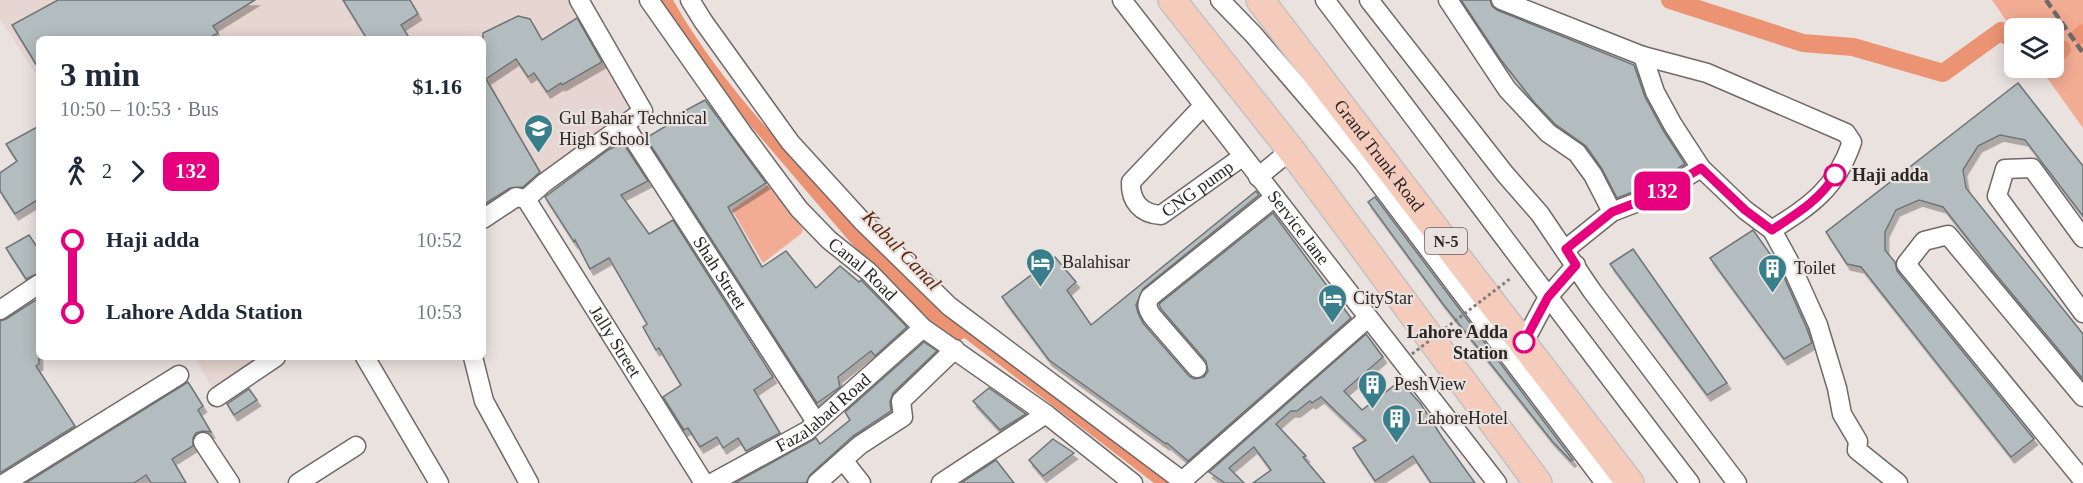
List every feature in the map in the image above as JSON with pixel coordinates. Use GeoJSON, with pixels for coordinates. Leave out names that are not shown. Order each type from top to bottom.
{"type":"FeatureCollection","features":[{"type":"Feature","properties":{"kind":"highway"},"geometry":{"type":"LineString","coordinates":[[1172,0],[1291,150],[1539,483]]}},
{"type":"Feature","properties":{"kind":"highway","name":"Grand Trunk Road"},"geometry":{"type":"LineString","coordinates":[[1260,0],[1630,483]]}},
{"type":"Feature","properties":{"kind":"street"},"geometry":{"type":"LineString","coordinates":[[486,217],[516,197],[526,199],[544,183],[644,111],[579,0]]}},
{"type":"Feature","properties":{"kind":"street","name":"Canal Road"},"geometry":{"type":"LineString","coordinates":[[649,0],[799,209],[829,240],[869,272],[924,328],[1046,414],[1125,481]]}},
{"type":"Feature","properties":{"kind":"street"},"geometry":{"type":"LineString","coordinates":[[690,0],[790,141],[870,229],[949,306],[1184,482],[1368,318]]}},
{"type":"Feature","properties":{"kind":"street","name":"Service lane"},"geometry":{"type":"LineString","coordinates":[[1122,0],[1497,483]]}},
{"type":"Feature","properties":{"kind":"street"},"geometry":{"type":"LineString","coordinates":[[1220,0],[1253,34],[1363,162],[1605,483]]}},
{"type":"Feature","properties":{"kind":"street"},"geometry":{"type":"LineString","coordinates":[[1325,0],[1690,483]]}},
{"type":"Feature","properties":{"kind":"street"},"geometry":{"type":"LineString","coordinates":[[1369,0],[1566,249],[1599,300],[1737,483]]}},
{"type":"Feature","properties":{"kind":"street"},"geometry":{"type":"LineString","coordinates":[[1448,0],[1508,89],[1548,133],[1577,153],[1593,176],[1612,212]]}},
{"type":"Feature","properties":{"kind":"street"},"geometry":{"type":"LineString","coordinates":[[1502,0],[1643,56],[1707,73],[1846,133],[1852,142],[1826,191],[1772,230]]}},
{"type":"Feature","properties":{"kind":"street"},"geometry":{"type":"LineString","coordinates":[[1643,56],[1656,92],[1672,125],[1701,168],[1745,210],[1772,230],[1790,263],[1818,325],[1837,388],[1842,414],[1858,441],[1857,450],[1898,483]]}},
{"type":"Feature","properties":{"kind":"street","name":"CNG pump"},"geometry":{"type":"LineString","coordinates":[[1203,106],[1131,183],[1131,191],[1137,205],[1144,211],[1161,215],[1242,157]]}},
{"type":"Feature","properties":{"kind":"street","name":"Shah Street"},"geometry":{"type":"LineString","coordinates":[[624,124],[816,422]]}},
{"type":"Feature","properties":{"kind":"street"},"geometry":{"type":"LineString","coordinates":[[1258,177],[1291,150]]}},
{"type":"Feature","properties":{"kind":"street"},"geometry":{"type":"LineString","coordinates":[[1566,249],[1612,212],[1656,195],[1701,168]]}},
{"type":"Feature","properties":{"kind":"street"},"geometry":{"type":"LineString","coordinates":[[2083,238],[2032,168],[2005,169],[1996,196],[2083,313]]}},
{"type":"Feature","properties":{"kind":"street"},"geometry":{"type":"LineString","coordinates":[[1197,368],[1152,316],[1147,303],[1150,297],[1275,197]]}},
{"type":"Feature","properties":{"kind":"street","name":"Jally Street"},"geometry":{"type":"LineString","coordinates":[[526,199],[704,483]]}},
{"type":"Feature","properties":{"kind":"street"},"geometry":{"type":"LineString","coordinates":[[2080,480],[1906,264],[1924,241],[1948,235],[2083,397]]}},
{"type":"Feature","properties":{"kind":"street"},"geometry":{"type":"LineString","coordinates":[[1524,342],[1548,297],[1576,265]]}},
{"type":"Feature","properties":{"kind":"street"},"geometry":{"type":"LineString","coordinates":[[0,310],[36,286]]}},
{"type":"Feature","properties":{"kind":"street","name":"Fazalabad Road"},"geometry":{"type":"LineString","coordinates":[[712,483],[807,431],[924,328]]}},
{"type":"Feature","properties":{"kind":"street"},"geometry":{"type":"LineString","coordinates":[[816,483],[860,445],[903,417],[901,400],[955,349]]}},
{"type":"Feature","properties":{"kind":"street"},"geometry":{"type":"LineString","coordinates":[[217,397],[272,360]]}},
{"type":"Feature","properties":{"kind":"street"},"geometry":{"type":"LineString","coordinates":[[367,360],[439,483]]}},
{"type":"Feature","properties":{"kind":"street"},"geometry":{"type":"LineString","coordinates":[[474,360],[483,401],[529,483]]}},
{"type":"Feature","properties":{"kind":"street"},"geometry":{"type":"LineString","coordinates":[[5,483],[179,375]]}},
{"type":"Feature","properties":{"kind":"street"},"geometry":{"type":"LineString","coordinates":[[941,483],[1046,414]]}},
{"type":"Feature","properties":{"kind":"street"},"geometry":{"type":"LineString","coordinates":[[203,442],[230,483]]}},
{"type":"Feature","properties":{"kind":"street"},"geometry":{"type":"LineString","coordinates":[[298,483],[356,446]]}},
{"type":"Feature","properties":{"kind":"street"},"geometry":{"type":"LineString","coordinates":[[843,460],[861,483]]}},
{"type":"Feature","properties":{"kind":"path"},"geometry":{"type":"LineString","coordinates":[[1412,354],[1511,278]]}},
{"type":"Feature","properties":{"kind":"shaded area","name":"Gul Bahar Technical High School"},"geometry":{"type":"Polygon","coordinates":[[[0,0],[579,0],[643,111],[538,198],[486,229],[486,36],[36,36],[36,74],[0,19],[0,0]]]}},
{"type":"Feature","properties":{"kind":"shaded area"},"geometry":{"type":"Polygon","coordinates":[[[654,0],[673,0],[699,42],[759,119],[827,192],[933,296],[932,303],[919,310],[904,305],[708,76],[654,0]]]}},
{"type":"Feature","properties":{"kind":"shaded area"},"geometry":{"type":"Polygon","coordinates":[[[1992,0],[2083,0],[2083,128],[2047,78],[2064,78],[2064,18],[2004,18],[1992,0]]]}},
{"type":"Feature","properties":{"kind":"shaded area"},"geometry":{"type":"Polygon","coordinates":[[[768,185],[803,229],[802,233],[763,263],[732,210],[768,185]]]}},
{"type":"Feature","properties":{"kind":"shaded area"},"geometry":{"type":"Polygon","coordinates":[[[949,311],[1178,483],[1154,483],[937,317],[949,311]]]}},
{"type":"Feature","properties":{"kind":"shaded area"},"geometry":{"type":"Polygon","coordinates":[[[197,360],[272,360],[217,397],[197,360]]]}},
{"type":"Feature","properties":{"kind":"building"},"geometry":{"type":"Polygon","coordinates":[[[58,0],[255,0],[213,26],[218,33],[212,36],[36,36],[36,64],[12,25],[58,0]]]}},
{"type":"Feature","properties":{"kind":"building"},"geometry":{"type":"Polygon","coordinates":[[[343,0],[410,0],[418,14],[401,25],[408,36],[365,36],[343,0]]]}},
{"type":"Feature","properties":{"kind":"building"},"geometry":{"type":"Polygon","coordinates":[[[1461,0],[1490,0],[1492,6],[1497,10],[1634,65],[1645,97],[1685,164],[1651,185],[1617,198],[1602,169],[1586,146],[1555,124],[1534,102],[1501,60],[1461,0]]]}},
{"type":"Feature","properties":{"kind":"building"},"geometry":{"type":"Polygon","coordinates":[[[518,16],[530,19],[542,40],[577,18],[602,62],[547,92],[534,73],[528,77],[516,59],[486,79],[486,36],[483,36],[483,33],[518,16]]]}},
{"type":"Feature","properties":{"kind":"building"},"geometry":{"type":"Polygon","coordinates":[[[486,79],[540,172],[523,187],[510,188],[486,203],[486,79]]]}},
{"type":"Feature","properties":{"kind":"building"},"geometry":{"type":"Polygon","coordinates":[[[2018,83],[2083,166],[2083,216],[2025,140],[2000,135],[1978,146],[1963,170],[1966,188],[2083,334],[2083,379],[1943,207],[1919,200],[1896,210],[1885,232],[1885,250],[1895,262],[1897,271],[2034,439],[2011,457],[1861,267],[1847,264],[1826,232],[2018,83]]]}},
{"type":"Feature","properties":{"kind":"building"},"geometry":{"type":"Polygon","coordinates":[[[705,100],[766,183],[728,207],[762,267],[786,251],[816,288],[840,266],[859,282],[861,280],[907,327],[875,356],[871,351],[838,377],[840,387],[817,403],[646,138],[666,126],[664,122],[705,100]]]}},
{"type":"Feature","properties":{"kind":"building"},"geometry":{"type":"Polygon","coordinates":[[[36,128],[36,201],[15,214],[0,191],[0,173],[17,161],[6,144],[36,128]]]}},
{"type":"Feature","properties":{"kind":"building"},"geometry":{"type":"Polygon","coordinates":[[[623,143],[648,181],[621,195],[649,234],[673,220],[773,377],[754,390],[780,433],[746,451],[738,438],[723,448],[717,437],[700,447],[688,428],[684,430],[663,397],[681,385],[659,348],[656,350],[643,327],[647,324],[609,258],[590,269],[575,240],[574,242],[545,197],[608,150],[623,143]]]}},
{"type":"Feature","properties":{"kind":"building"},"geometry":{"type":"Polygon","coordinates":[[[1256,191],[1259,195],[1143,289],[1136,305],[1143,323],[1189,376],[1194,379],[1204,377],[1208,371],[1206,361],[1159,304],[1273,213],[1351,318],[1188,461],[1167,443],[1049,360],[1002,297],[1055,257],[1076,282],[1067,290],[1091,325],[1256,191]]]}},
{"type":"Feature","properties":{"kind":"building"},"geometry":{"type":"Polygon","coordinates":[[[1375,197],[1573,460],[1571,461],[1552,441],[1443,304],[1368,202],[1375,197]]]}},
{"type":"Feature","properties":{"kind":"building"},"geometry":{"type":"Polygon","coordinates":[[[1753,230],[1780,268],[1812,343],[1784,359],[1710,258],[1753,230]]]}},
{"type":"Feature","properties":{"kind":"building"},"geometry":{"type":"Polygon","coordinates":[[[29,235],[36,246],[36,274],[26,279],[6,248],[29,235]]]}},
{"type":"Feature","properties":{"kind":"building"},"geometry":{"type":"Polygon","coordinates":[[[1633,249],[1727,383],[1707,395],[1610,264],[1633,249]]]}},
{"type":"Feature","properties":{"kind":"building"},"geometry":{"type":"Polygon","coordinates":[[[36,300],[36,360],[39,360],[39,364],[36,366],[75,426],[0,473],[0,321],[36,300]]]}},
{"type":"Feature","properties":{"kind":"building"},"geometry":{"type":"Polygon","coordinates":[[[1366,334],[1383,357],[1344,391],[1362,410],[1400,381],[1420,403],[1475,483],[1431,483],[1413,456],[1375,481],[1353,448],[1366,440],[1321,397],[1312,403],[1310,401],[1297,411],[1291,411],[1276,424],[1306,456],[1303,457],[1325,483],[1253,483],[1271,470],[1254,447],[1229,468],[1244,483],[1225,483],[1209,472],[1366,334]]]}},
{"type":"Feature","properties":{"kind":"building"},"geometry":{"type":"Polygon","coordinates":[[[924,342],[937,351],[893,393],[890,402],[891,411],[853,436],[810,475],[806,483],[735,483],[816,438],[820,444],[850,420],[845,412],[924,342]]]}},
{"type":"Feature","properties":{"kind":"building"},"geometry":{"type":"Polygon","coordinates":[[[188,382],[203,406],[198,410],[211,432],[196,433],[193,446],[172,459],[186,483],[151,483],[146,475],[134,483],[26,483],[188,382]]]}},
{"type":"Feature","properties":{"kind":"building"},"geometry":{"type":"Polygon","coordinates":[[[989,388],[1026,414],[1000,430],[973,401],[989,388]]]}},
{"type":"Feature","properties":{"kind":"building"},"geometry":{"type":"Polygon","coordinates":[[[249,389],[257,400],[234,415],[227,404],[249,389]]]}},
{"type":"Feature","properties":{"kind":"building"},"geometry":{"type":"Polygon","coordinates":[[[1053,439],[1074,453],[1043,476],[1029,460],[1053,439]]]}},
{"type":"Feature","properties":{"kind":"building"},"geometry":{"type":"Polygon","coordinates":[[[996,460],[1014,483],[961,483],[996,460]]]}},
{"type":"Feature","properties":{"kind":"waterway"},"geometry":{"type":"LineString","coordinates":[[1670,0],[1803,43],[1853,47],[1943,73],[2001,31],[2004,33]]}},
{"type":"Feature","properties":{"kind":"waterway","name":"Kabul Canal"},"geometry":{"type":"LineString","coordinates":[[906,292],[957,332]]}},
{"type":"Feature","properties":{"kind":"railway"},"geometry":{"type":"LineString","coordinates":[[2046,0],[2083,53]]}},
{"type":"Feature","properties":{"kind":"bus line","name":"132"},"geometry":{"type":"LineString","coordinates":[[1524,342],[1548,297],[1576,265],[1566,249],[1612,212],[1656,195],[1701,168],[1745,210],[1772,230],[1826,191],[1835,175]]}},
{"type":"Feature","properties":{"kind":"place","name":"Gul Bahar Technical High School"},"geometry":{"type":"Point","coordinates":[538,154]}},
{"type":"Feature","properties":{"kind":"place","name":"Haji adda"},"geometry":{"type":"Point","coordinates":[1835,175]}},
{"type":"Feature","properties":{"kind":"place","name":"Balahisar"},"geometry":{"type":"Point","coordinates":[1041,288]}},
{"type":"Feature","properties":{"kind":"place","name":"Toilet"},"geometry":{"type":"Point","coordinates":[1773,294]}},
{"type":"Feature","properties":{"kind":"place","name":"CityStar"},"geometry":{"type":"Point","coordinates":[1332,324]}},
{"type":"Feature","properties":{"kind":"place","name":"Lahore Adda Station"},"geometry":{"type":"Point","coordinates":[1524,342]}},
{"type":"Feature","properties":{"kind":"place","name":"PeshView"},"geometry":{"type":"Point","coordinates":[1373,410]}},
{"type":"Feature","properties":{"kind":"place","name":"LahoreHotel"},"geometry":{"type":"Point","coordinates":[1396,444]}}]}
